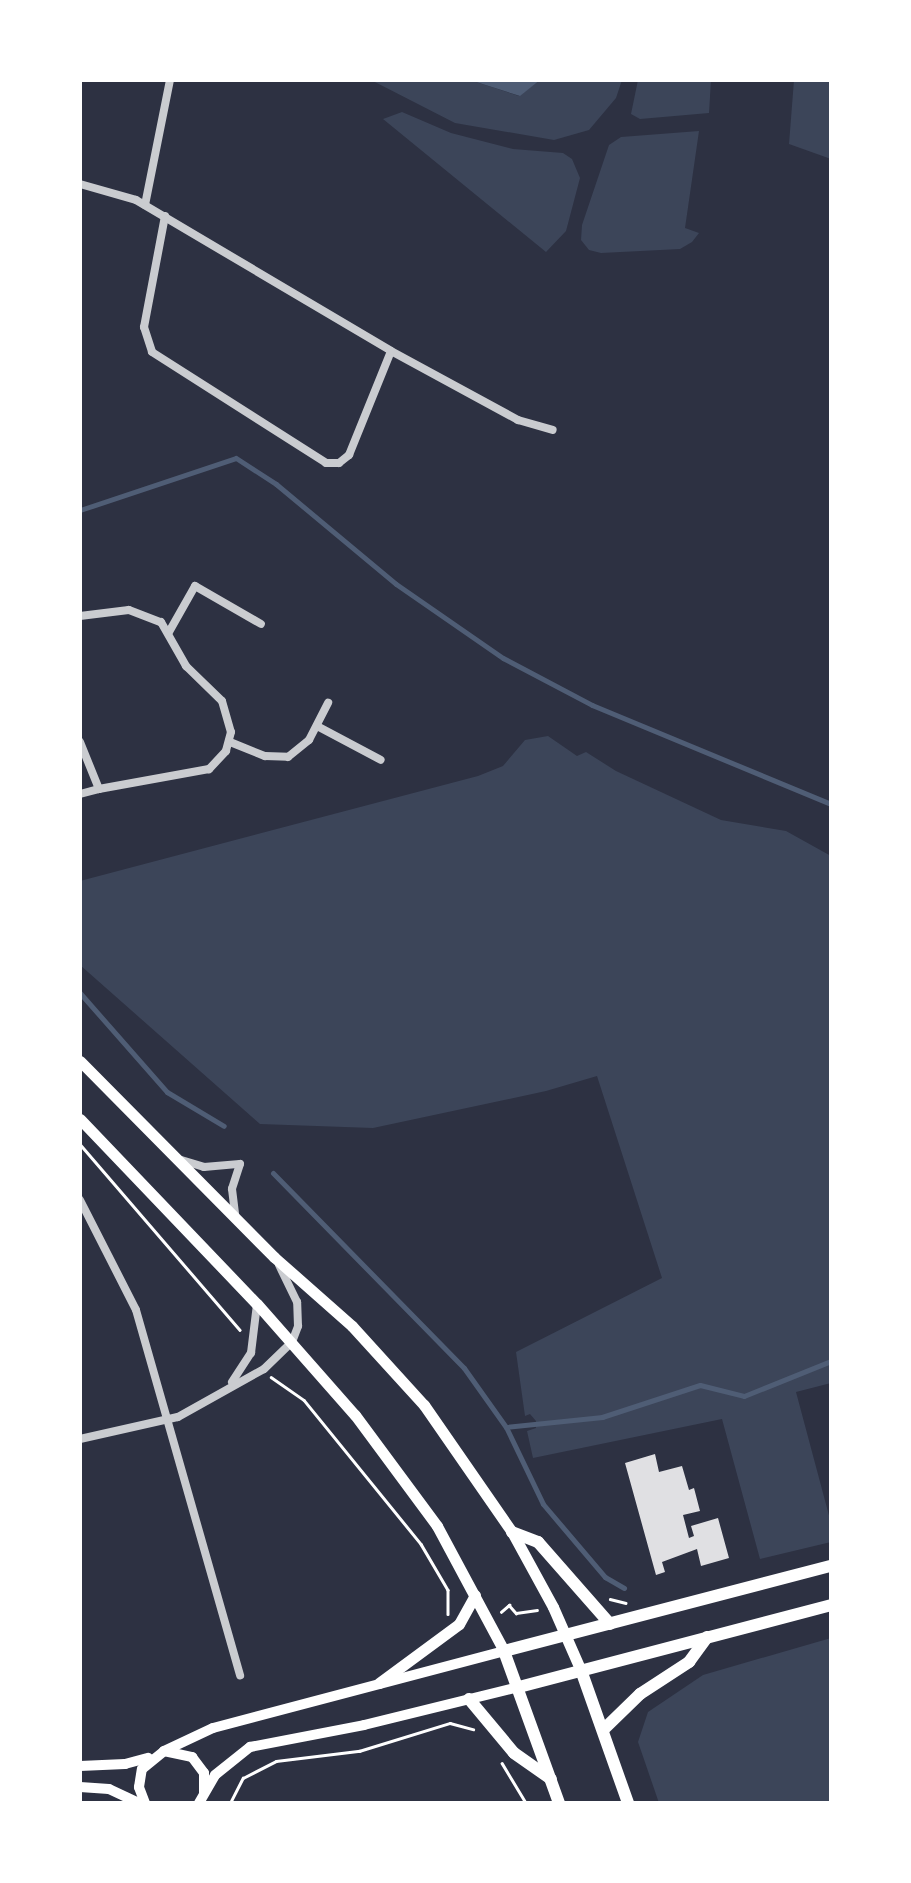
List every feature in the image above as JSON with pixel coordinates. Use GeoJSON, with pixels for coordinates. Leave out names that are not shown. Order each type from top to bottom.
{"type":"FeatureCollection","features":[{"type":"Feature","properties":{"kind":"highway"},"geometry":{"type":"LineString","coordinates":[[512,1532],[538,1542],[610,1624]]}},
{"type":"Feature","properties":{"kind":"highway"},"geometry":{"type":"LineString","coordinates":[[559,1803],[504,1651],[831,1566]]}},
{"type":"Feature","properties":{"kind":"highway"},"geometry":{"type":"LineString","coordinates":[[519,1687],[831,1605]]}},
{"type":"Feature","properties":{"kind":"highway"},"geometry":{"type":"LineString","coordinates":[[604,1730],[640,1694],[688,1662],[707,1638]]}},
{"type":"Feature","properties":{"kind":"highway"},"geometry":{"type":"LineString","coordinates":[[582,1673],[628,1803]]}},
{"type":"Feature","properties":{"kind":"highway"},"geometry":{"type":"LineString","coordinates":[[468,1699],[514,1753],[551,1780]]}},
{"type":"Feature","properties":{"kind":"main road"},"geometry":{"type":"LineString","coordinates":[[80,1061],[172,1157],[274,1257],[352,1326],[403,1381],[461,1454],[512,1532],[582,1673]]}},
{"type":"Feature","properties":{"kind":"main road"},"geometry":{"type":"LineString","coordinates":[[80,1119],[258,1304],[401,1475],[475,1594],[504,1651],[213,1728],[125,1764],[80,1766]]}},
{"type":"Feature","properties":{"kind":"main road"},"geometry":{"type":"LineString","coordinates":[[379,1683],[458,1624],[475,1594]]}},
{"type":"Feature","properties":{"kind":"main road"},"geometry":{"type":"LineString","coordinates":[[201,1798],[230,1759],[250,1747],[519,1687]]}},
{"type":"Feature","properties":{"kind":"main road"},"geometry":{"type":"LineString","coordinates":[[142,1803],[139,1778],[159,1753],[183,1752],[199,1764],[201,1798]]}},
{"type":"Feature","properties":{"kind":"main road"},"geometry":{"type":"LineString","coordinates":[[80,1787],[110,1789],[142,1803]]}},
{"type":"Feature","properties":{"kind":"street"},"geometry":{"type":"LineString","coordinates":[[145,205],[170,80]]}},
{"type":"Feature","properties":{"kind":"street"},"geometry":{"type":"LineString","coordinates":[[80,184],[113,191],[145,205],[391,350],[518,420],[553,430]]}},
{"type":"Feature","properties":{"kind":"street"},"geometry":{"type":"LineString","coordinates":[[165,216],[144,327],[152,352],[326,463],[339,463],[349,455],[391,350]]}},
{"type":"Feature","properties":{"kind":"street"},"geometry":{"type":"LineString","coordinates":[[169,632],[195,586],[261,624]]}},
{"type":"Feature","properties":{"kind":"street"},"geometry":{"type":"LineString","coordinates":[[80,616],[140,612],[169,632],[186,666],[226,708],[230,742],[209,769],[80,794]]}},
{"type":"Feature","properties":{"kind":"street"},"geometry":{"type":"LineString","coordinates":[[230,742],[282,758],[303,747],[328,703]]}},
{"type":"Feature","properties":{"kind":"street"},"geometry":{"type":"LineString","coordinates":[[317,726],[382,760]]}},
{"type":"Feature","properties":{"kind":"street"},"geometry":{"type":"LineString","coordinates":[[80,742],[99,789]]}},
{"type":"Feature","properties":{"kind":"street"},"geometry":{"type":"LineString","coordinates":[[172,1157],[204,1168],[240,1164],[232,1188],[236,1220]]}},
{"type":"Feature","properties":{"kind":"street"},"geometry":{"type":"LineString","coordinates":[[80,1200],[136,1310],[240,1676]]}},
{"type":"Feature","properties":{"kind":"street"},"geometry":{"type":"LineString","coordinates":[[80,1439],[168,1420],[264,1368],[292,1342],[298,1326],[297,1302],[274,1257]]}},
{"type":"Feature","properties":{"kind":"street"},"geometry":{"type":"LineString","coordinates":[[232,1382],[251,1353],[258,1304]]}},
{"type":"Feature","properties":{"kind":"path"},"geometry":{"type":"LineString","coordinates":[[80,1144],[236,1322],[241,1340]]}},
{"type":"Feature","properties":{"kind":"path"},"geometry":{"type":"LineString","coordinates":[[269,1375],[304,1400],[422,1544],[448,1590],[447,1614],[452,1618]]}},
{"type":"Feature","properties":{"kind":"path"},"geometry":{"type":"LineString","coordinates":[[505,1609],[509,1605],[516,1613],[522,1612]]}},
{"type":"Feature","properties":{"kind":"path"},"geometry":{"type":"LineString","coordinates":[[230,1803],[243,1778],[276,1761],[359,1751],[450,1723],[479,1734]]}},
{"type":"Feature","properties":{"kind":"path"},"geometry":{"type":"LineString","coordinates":[[500,1760],[526,1803]]}},
{"type":"Feature","properties":{"kind":"shaded area"},"geometry":{"type":"Polygon","coordinates":[[[371,80],[470,80],[519,96],[540,80],[622,80],[616,98],[589,130],[554,140],[455,123],[371,80]]]}},
{"type":"Feature","properties":{"kind":"shaded area"},"geometry":{"type":"Polygon","coordinates":[[[470,80],[540,80],[520,96],[470,80]]]}},
{"type":"Feature","properties":{"kind":"shaded area"},"geometry":{"type":"Polygon","coordinates":[[[638,80],[711,80],[709,113],[640,119],[631,114],[638,80]]]}},
{"type":"Feature","properties":{"kind":"shaded area"},"geometry":{"type":"Polygon","coordinates":[[[794,80],[831,80],[831,159],[789,144],[794,80]]]}},
{"type":"Feature","properties":{"kind":"shaded area"},"geometry":{"type":"Polygon","coordinates":[[[402,112],[451,133],[513,149],[563,153],[572,159],[580,178],[566,231],[546,252],[383,119],[402,112]]]}},
{"type":"Feature","properties":{"kind":"shaded area"},"geometry":{"type":"Polygon","coordinates":[[[699,131],[685,228],[699,233],[692,242],[680,249],[601,253],[589,250],[581,240],[582,225],[609,145],[621,137],[699,131]]]}},
{"type":"Feature","properties":{"kind":"shaded area"},"geometry":{"type":"Polygon","coordinates":[[[548,736],[577,756],[586,752],[616,771],[721,820],[786,831],[831,856],[831,1383],[796,1392],[831,1523],[831,1542],[760,1559],[722,1419],[533,1458],[527,1431],[536,1428],[536,1421],[530,1414],[525,1416],[516,1352],[662,1278],[597,1076],[546,1091],[373,1128],[260,1124],[80,965],[80,881],[478,776],[503,766],[525,740],[548,736]]]}},
{"type":"Feature","properties":{"kind":"shaded area"},"geometry":{"type":"Polygon","coordinates":[[[831,1638],[831,1803],[659,1803],[638,1742],[648,1712],[703,1675],[831,1638]]]}},
{"type":"Feature","properties":{"kind":"building"},"geometry":{"type":"Polygon","coordinates":[[[655,1454],[659,1472],[682,1466],[689,1490],[694,1488],[700,1511],[683,1515],[689,1538],[694,1536],[691,1526],[718,1518],[729,1558],[701,1566],[697,1549],[662,1562],[665,1572],[656,1575],[625,1463],[655,1454]]]}},
{"type":"Feature","properties":{"kind":"waterway"},"geometry":{"type":"LineString","coordinates":[[80,510],[236,458],[276,484],[396,584],[503,658],[592,705],[831,804]]}},
{"type":"Feature","properties":{"kind":"waterway"},"geometry":{"type":"LineString","coordinates":[[80,993],[167,1092],[224,1126]]}},
{"type":"Feature","properties":{"kind":"waterway"},"geometry":{"type":"LineString","coordinates":[[273,1173],[464,1368],[506,1427],[602,1417],[700,1385],[744,1396],[831,1361]]}},
{"type":"Feature","properties":{"kind":"waterway"},"geometry":{"type":"LineString","coordinates":[[506,1427],[543,1504],[605,1577],[624,1588]]}}]}
